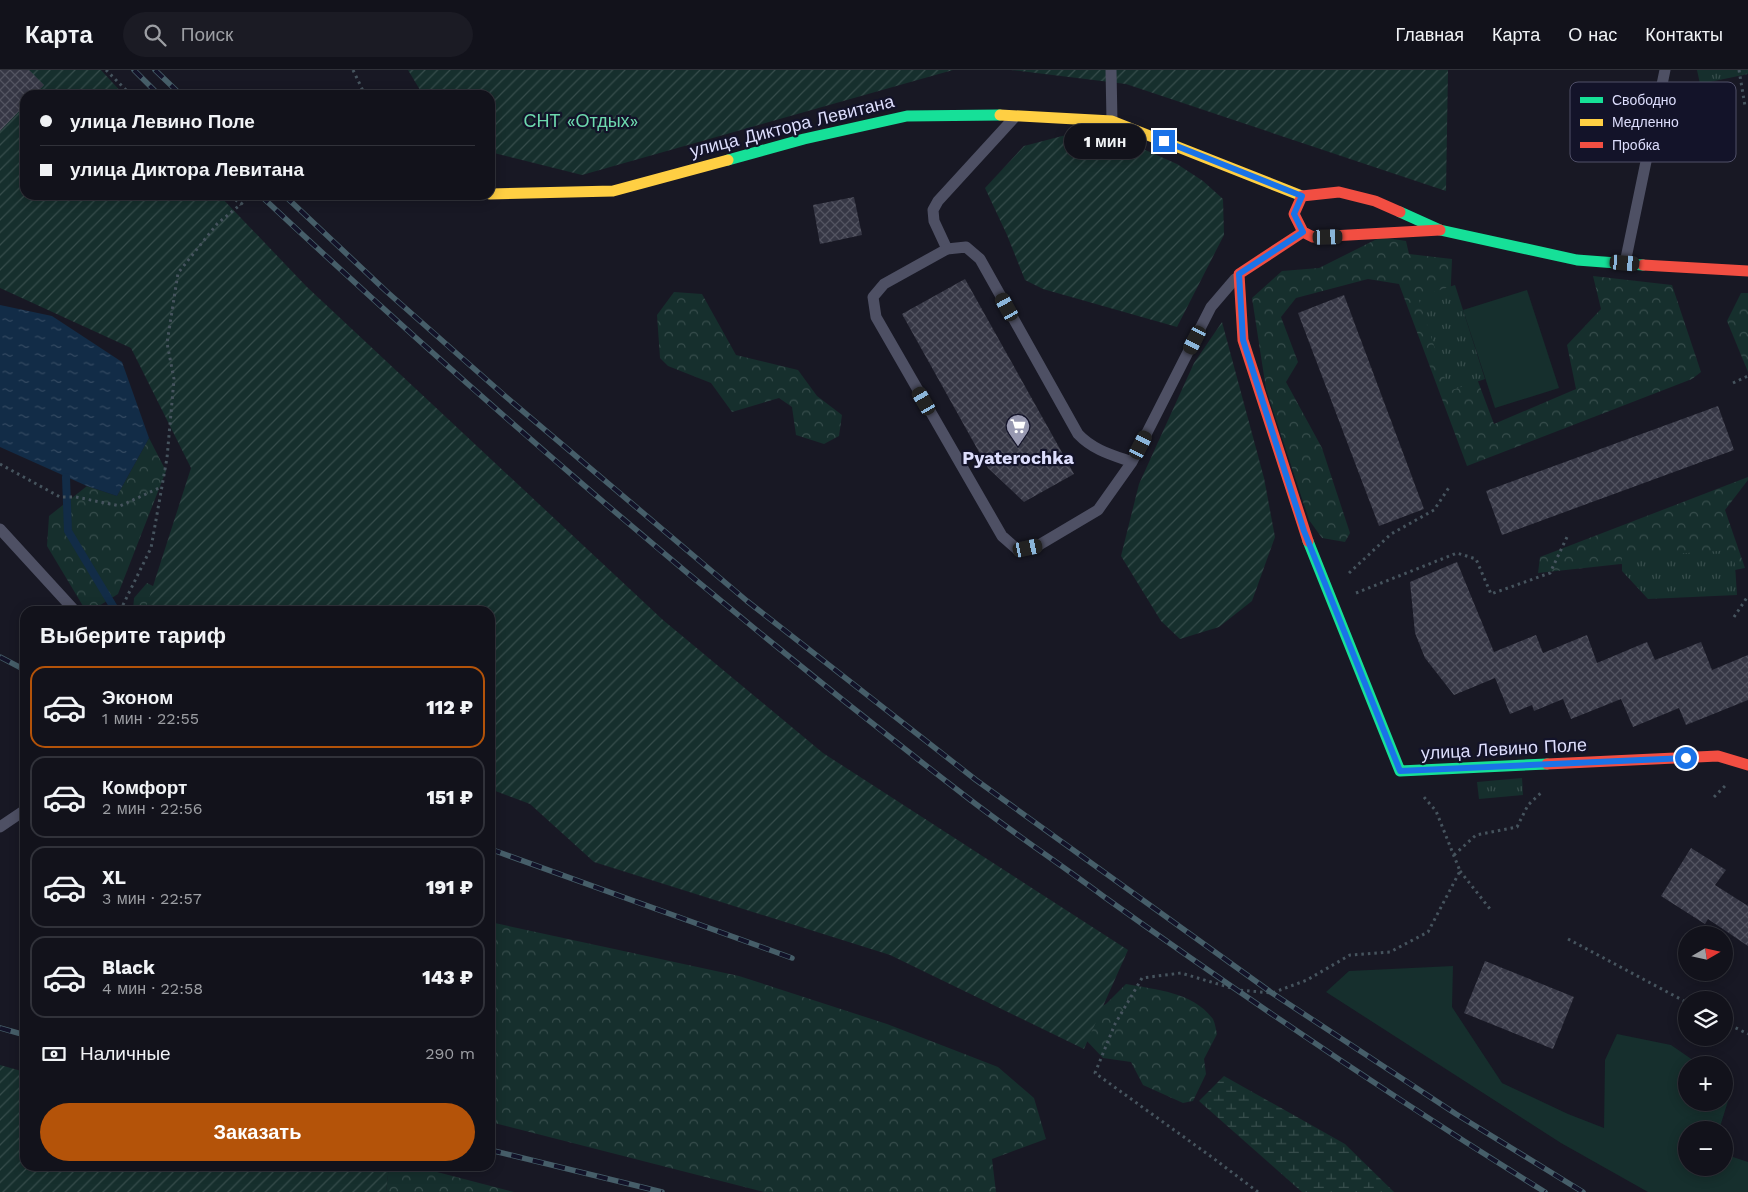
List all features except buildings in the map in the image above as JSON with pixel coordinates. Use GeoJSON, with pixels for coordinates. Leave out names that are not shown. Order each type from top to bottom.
{"type":"FeatureCollection","features":[{"type":"Feature","properties":{"kind":"street","name":"улица Диктора Левитана"},"geometry":{"type":"LineString","coordinates":[[495,194],[613,191],[804,139],[907,116],[1017,115],[1112,121],[1302,196],[1339,192],[1375,201],[1440,230],[1577,260],[1691,269],[1748,271]]}},
{"type":"Feature","properties":{"kind":"street"},"geometry":{"type":"LineString","coordinates":[[1239,274],[1303,232],[1294,214],[1302,196]]}},
{"type":"Feature","properties":{"kind":"street","name":"улица Диктора Левитана"},"geometry":{"type":"LineString","coordinates":[[1303,232],[1313,238],[1440,230]]}},
{"type":"Feature","properties":{"kind":"street","name":"улица Левино Поле"},"geometry":{"type":"LineString","coordinates":[[1239,274],[1243,340],[1304,531],[1400,771],[1718,756],[1748,765]]}},
{"type":"Feature","properties":{"kind":"lane"},"geometry":{"type":"LineString","coordinates":[[1111,70],[1112,121]]}},
{"type":"Feature","properties":{"kind":"lane"},"geometry":{"type":"LineString","coordinates":[[948,249],[934,221],[933,210],[938,201],[1017,115]]}},
{"type":"Feature","properties":{"kind":"lane"},"geometry":{"type":"LineString","coordinates":[[1625,263],[1646,162]]}},
{"type":"Feature","properties":{"kind":"lane"},"geometry":{"type":"LineString","coordinates":[[1132,462],[1097,450],[1086,443],[1078,434],[980,259],[966,247],[948,249],[884,284],[873,297],[876,317],[1002,536],[1018,550],[1038,545],[1098,510],[1132,462],[1211,307],[1239,274]]}},
{"type":"Feature","properties":{"kind":"lane"},"geometry":{"type":"LineString","coordinates":[[0,529],[70,606]]}},
{"type":"Feature","properties":{"kind":"lane"},"geometry":{"type":"LineString","coordinates":[[0,827],[20,813]]}},
{"type":"Feature","properties":{"kind":"path"},"geometry":{"type":"LineString","coordinates":[[106,70],[126,90]]}},
{"type":"Feature","properties":{"kind":"path"},"geometry":{"type":"LineString","coordinates":[[353,70],[363,90]]}},
{"type":"Feature","properties":{"kind":"path"},"geometry":{"type":"LineString","coordinates":[[1739,70],[1745,106]]}},
{"type":"Feature","properties":{"kind":"path"},"geometry":{"type":"LineString","coordinates":[[235,200],[240,205]]}},
{"type":"Feature","properties":{"kind":"path"},"geometry":{"type":"LineString","coordinates":[[122,606],[151,548],[167,458],[174,379],[167,343],[178,273],[218,224],[246,200]]}},
{"type":"Feature","properties":{"kind":"path"},"geometry":{"type":"LineString","coordinates":[[1732,382],[1748,376]]}},
{"type":"Feature","properties":{"kind":"path"},"geometry":{"type":"LineString","coordinates":[[0,464],[60,497],[76,497],[120,506],[162,487]]}},
{"type":"Feature","properties":{"kind":"path"},"geometry":{"type":"LineString","coordinates":[[1331,597],[1391,534],[1434,510],[1450,486]]}},
{"type":"Feature","properties":{"kind":"path"},"geometry":{"type":"LineString","coordinates":[[1331,597],[1457,553],[1476,559],[1491,594],[1550,573],[1567,537]]}},
{"type":"Feature","properties":{"kind":"path"},"geometry":{"type":"LineString","coordinates":[[1734,617],[1748,596]]}},
{"type":"Feature","properties":{"kind":"path"},"geometry":{"type":"LineString","coordinates":[[1400,771],[1436,811],[1460,872],[1490,909]]}},
{"type":"Feature","properties":{"kind":"path"},"geometry":{"type":"LineString","coordinates":[[1454,855],[1476,835],[1517,827],[1528,804],[1546,789]]}},
{"type":"Feature","properties":{"kind":"path"},"geometry":{"type":"LineString","coordinates":[[1258,1192],[1095,1073],[1116,1024],[1142,978],[1181,973],[1238,990],[1272,993],[1307,980],[1350,955],[1390,952],[1428,932],[1460,872]]}},
{"type":"Feature","properties":{"kind":"path"},"geometry":{"type":"LineString","coordinates":[[1568,939],[1678,998]]}},
{"type":"Feature","properties":{"kind":"path"},"geometry":{"type":"LineString","coordinates":[[1733,1026],[1748,1034]]}},
{"type":"Feature","properties":{"kind":"green space"},"geometry":{"type":"Polygon","coordinates":[[[0,70],[101,70],[119,90],[20,90],[20,200],[224,200],[307,287],[663,620],[823,753],[1128,950],[1084,1049],[890,955],[594,862],[530,804],[495,791],[495,606],[147,606],[191,468],[131,348],[0,288],[0,70]]]}},
{"type":"Feature","properties":{"kind":"green space","name":"СНТ «Отдых»"},"geometry":{"type":"Polygon","coordinates":[[[408,70],[953,70],[582,175],[495,153],[495,90],[420,90],[408,70]]]}},
{"type":"Feature","properties":{"kind":"green space"},"geometry":{"type":"Polygon","coordinates":[[[1011,70],[1448,70],[1446,191],[1126,84],[1011,70]]]}},
{"type":"Feature","properties":{"kind":"green space"},"geometry":{"type":"Polygon","coordinates":[[[1697,70],[1748,70],[1748,74],[1710,82],[1700,82],[1697,70]]]}},
{"type":"Feature","properties":{"kind":"green space"},"geometry":{"type":"Polygon","coordinates":[[[1066,135],[1116,137],[1177,164],[1203,181],[1223,199],[1224,235],[1177,327],[1043,289],[1025,280],[985,188],[1024,146],[1066,135]]]}},
{"type":"Feature","properties":{"kind":"green space"},"geometry":{"type":"Polygon","coordinates":[[[1381,237],[1406,241],[1409,254],[1452,259],[1450,307],[1494,424],[1576,389],[1567,345],[1601,309],[1593,276],[1672,285],[1701,372],[1692,379],[1467,466],[1399,284],[1368,279],[1296,298],[1281,317],[1298,362],[1286,382],[1322,448],[1350,533],[1345,542],[1322,538],[1309,520],[1266,389],[1252,298],[1282,271],[1319,268],[1381,237]]]}},
{"type":"Feature","properties":{"kind":"green space"},"geometry":{"type":"Polygon","coordinates":[[[1455,285],[1485,379],[1449,391],[1418,297],[1455,285]]]}},
{"type":"Feature","properties":{"kind":"green space"},"geometry":{"type":"Polygon","coordinates":[[[1527,290],[1559,388],[1495,408],[1463,310],[1527,290]]]}},
{"type":"Feature","properties":{"kind":"green space"},"geometry":{"type":"Polygon","coordinates":[[[674,292],[702,294],[736,355],[798,370],[817,396],[842,415],[839,436],[824,444],[796,435],[792,407],[779,398],[732,412],[711,383],[668,366],[660,358],[657,315],[674,292]]]}},
{"type":"Feature","properties":{"kind":"green space"},"geometry":{"type":"Polygon","coordinates":[[[1741,293],[1748,293],[1748,372],[1727,321],[1741,293]]]}},
{"type":"Feature","properties":{"kind":"green space"},"geometry":{"type":"Polygon","coordinates":[[[1222,322],[1264,478],[1275,537],[1252,601],[1219,627],[1180,639],[1161,621],[1121,556],[1139,484],[1194,363],[1222,322]]]}},
{"type":"Feature","properties":{"kind":"green space"},"geometry":{"type":"Polygon","coordinates":[[[149,438],[166,471],[118,594],[99,606],[83,606],[47,546],[49,516],[87,486],[117,496],[149,438]]]}},
{"type":"Feature","properties":{"kind":"green space"},"geometry":{"type":"Polygon","coordinates":[[[1748,477],[1748,480],[1725,510],[1745,568],[1678,581],[1621,564],[1538,573],[1540,557],[1748,477]]]}},
{"type":"Feature","properties":{"kind":"green space"},"geometry":{"type":"Polygon","coordinates":[[[1734,550],[1737,595],[1648,599],[1622,571],[1622,557],[1734,550]]]}},
{"type":"Feature","properties":{"kind":"green space"},"geometry":{"type":"Polygon","coordinates":[[[147,583],[157,588],[156,606],[133,606],[134,598],[147,583]]]}},
{"type":"Feature","properties":{"kind":"green space"},"geometry":{"type":"Polygon","coordinates":[[[1522,778],[1523,795],[1479,799],[1477,782],[1522,778]]]}},
{"type":"Feature","properties":{"kind":"green space"},"geometry":{"type":"Polygon","coordinates":[[[495,923],[739,976],[887,1024],[998,1067],[1034,1098],[1046,1139],[992,1159],[996,1192],[764,1192],[495,1123],[495,923]]]}},
{"type":"Feature","properties":{"kind":"green space"},"geometry":{"type":"Polygon","coordinates":[[[1453,966],[1452,1007],[1502,1083],[1568,1114],[1604,1128],[1605,1060],[1617,1034],[1671,1045],[1687,1056],[1678,1056],[1678,1111],[1725,1111],[1722,1121],[1678,1121],[1678,1176],[1733,1176],[1733,1157],[1748,1162],[1748,1192],[1648,1192],[1561,1143],[1326,992],[1349,971],[1453,966]]]}},
{"type":"Feature","properties":{"kind":"green space"},"geometry":{"type":"Polygon","coordinates":[[[1126,984],[1162,991],[1185,998],[1205,1010],[1213,1019],[1217,1034],[1204,1059],[1206,1074],[1193,1101],[1183,1103],[1143,1085],[1131,1062],[1103,1058],[1084,1038],[1084,1015],[1106,1004],[1126,984]]]}},
{"type":"Feature","properties":{"kind":"green space"},"geometry":{"type":"Polygon","coordinates":[[[0,1065],[20,1071],[20,1171],[388,1171],[386,1192],[0,1192],[0,1065]]]}},
{"type":"Feature","properties":{"kind":"green space"},"geometry":{"type":"Polygon","coordinates":[[[1224,1076],[1345,1144],[1394,1192],[1302,1192],[1199,1101],[1224,1076]]]}},
{"type":"Feature","properties":{"kind":"green space"},"geometry":{"type":"Polygon","coordinates":[[[388,1171],[433,1171],[514,1192],[386,1192],[388,1171]]]}},
{"type":"Feature","properties":{"kind":"water"},"geometry":{"type":"Polygon","coordinates":[[[0,305],[52,316],[122,362],[149,438],[117,496],[87,486],[0,447],[0,305]]]}},
{"type":"Feature","properties":{"kind":"waterway"},"geometry":{"type":"LineString","coordinates":[[66,477],[68,531],[113,606]]}},
{"type":"Feature","properties":{"kind":"railway"},"geometry":{"type":"LineString","coordinates":[[134,70],[154,90]]}},
{"type":"Feature","properties":{"kind":"railway"},"geometry":{"type":"LineString","coordinates":[[155,70],[176,90]]}},
{"type":"Feature","properties":{"kind":"railway"},"geometry":{"type":"LineString","coordinates":[[265,200],[431,351],[605,504],[783,652],[964,795],[1212,973],[1377,1085],[1545,1192]]}},
{"type":"Feature","properties":{"kind":"railway"},"geometry":{"type":"LineString","coordinates":[[289,200],[386,291],[505,396],[747,601],[976,780],[1272,993],[1456,1114],[1583,1192]]}},
{"type":"Feature","properties":{"kind":"railway"},"geometry":{"type":"LineString","coordinates":[[0,657],[20,667]]}},
{"type":"Feature","properties":{"kind":"railway"},"geometry":{"type":"LineString","coordinates":[[495,851],[792,958]]}},
{"type":"Feature","properties":{"kind":"railway"},"geometry":{"type":"LineString","coordinates":[[0,1028],[20,1034]]}},
{"type":"Feature","properties":{"kind":"railway"},"geometry":{"type":"LineString","coordinates":[[495,1151],[662,1192]]}},
{"type":"Feature","properties":{"kind":"traffic: fast"},"geometry":{"type":"LineString","coordinates":[[728,160],[804,139],[907,116],[1000,115]]}},
{"type":"Feature","properties":{"kind":"traffic: fast"},"geometry":{"type":"LineString","coordinates":[[1400,212],[1440,230],[1577,260],[1643,265]]}},
{"type":"Feature","properties":{"kind":"traffic: fast"},"geometry":{"type":"LineString","coordinates":[[1308,541],[1400,771],[1547,764]]}},
{"type":"Feature","properties":{"kind":"traffic: slow"},"geometry":{"type":"LineString","coordinates":[[1000,115],[1112,121],[1302,196]]}},
{"type":"Feature","properties":{"kind":"traffic: slow"},"geometry":{"type":"LineString","coordinates":[[495,194],[613,191],[728,160]]}},
{"type":"Feature","properties":{"kind":"traffic: jam"},"geometry":{"type":"LineString","coordinates":[[1400,212],[1375,201],[1339,192],[1302,196],[1294,214],[1303,232],[1313,237],[1440,230]]}},
{"type":"Feature","properties":{"kind":"traffic: jam"},"geometry":{"type":"LineString","coordinates":[[1303,232],[1239,274],[1243,340],[1308,541]]}},
{"type":"Feature","properties":{"kind":"traffic: jam"},"geometry":{"type":"LineString","coordinates":[[1643,265],[1748,271]]}},
{"type":"Feature","properties":{"kind":"traffic: jam"},"geometry":{"type":"LineString","coordinates":[[1547,764],[1718,756],[1748,765]]}},
{"type":"Feature","properties":{"kind":"place","name":"Pyaterochka"},"geometry":{"type":"Point","coordinates":[1018,447]}},
{"type":"Feature","properties":{"kind":"route"},"geometry":{"type":"LineString","coordinates":[[1164,141],[1302,196],[1294,214],[1303,232],[1239,274],[1243,340],[1304,531],[1400,771],[1686,758]]}}]}
